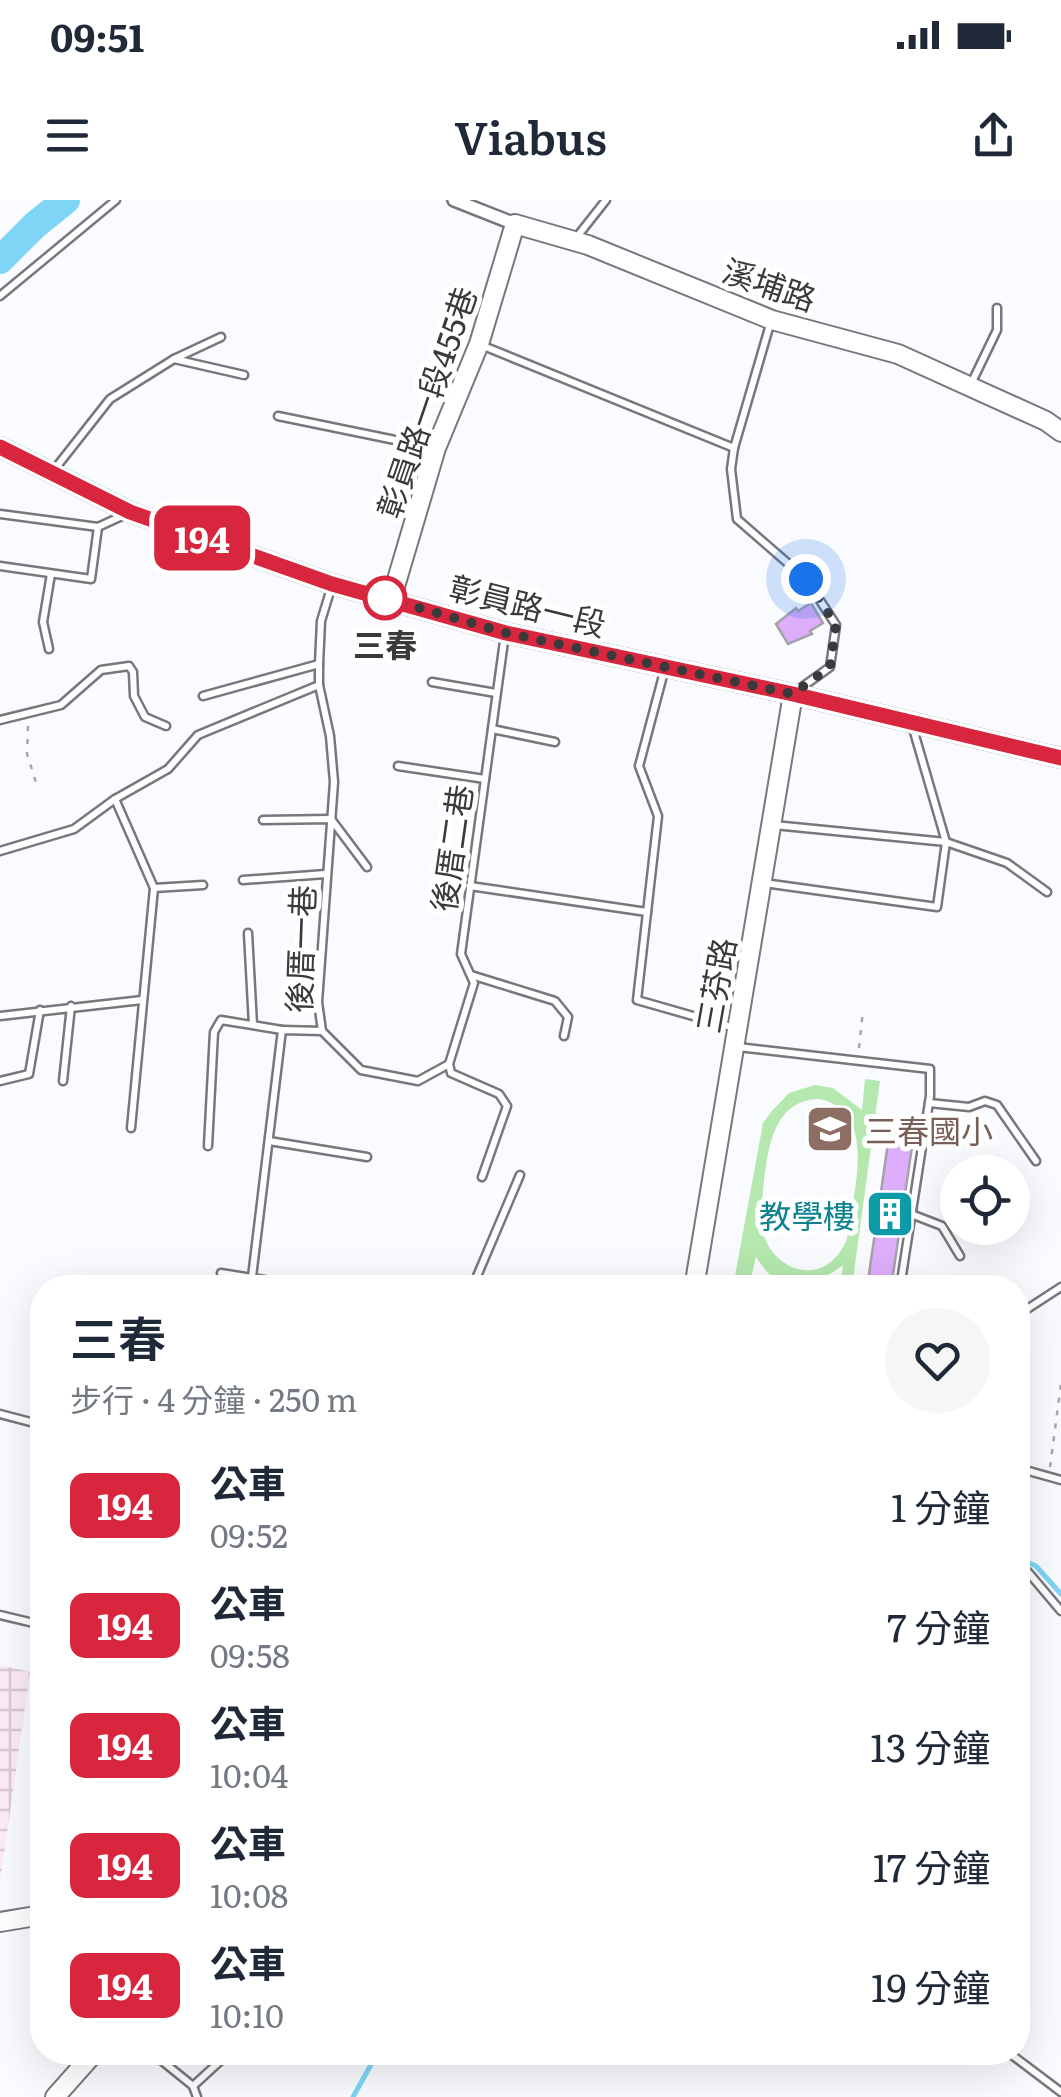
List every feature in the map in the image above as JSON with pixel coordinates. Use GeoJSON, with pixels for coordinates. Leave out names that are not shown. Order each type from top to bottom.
{"type":"FeatureCollection","features":[{"type":"Feature","properties":{"kind":"street","name":"溪埔路"},"geometry":{"type":"LineString","coordinates":[[454,200],[573,241],[772,320],[898,354],[971,385],[1061,432]]}},
{"type":"Feature","properties":{"kind":"street","name":"彰員路一段455巷"},"geometry":{"type":"LineString","coordinates":[[391,600],[436,448],[479,344],[516,224]]}},
{"type":"Feature","properties":{"kind":"street","name":"彰員路一段"},"geometry":{"type":"LineString","coordinates":[[0,447],[130,512],[332,584],[506,633],[793,694],[1061,758]]}},
{"type":"Feature","properties":{"kind":"street","name":"三芬路"},"geometry":{"type":"LineString","coordinates":[[696,1275],[793,694]]}},
{"type":"Feature","properties":{"kind":"street"},"geometry":{"type":"LineString","coordinates":[[0,1922],[30,1918]]}},
{"type":"Feature","properties":{"kind":"street"},"geometry":{"type":"LineString","coordinates":[[55,2097],[83,2065]]}},
{"type":"Feature","properties":{"kind":"lane"},"geometry":{"type":"LineString","coordinates":[[0,296],[116,200]]}},
{"type":"Feature","properties":{"kind":"lane"},"geometry":{"type":"LineString","coordinates":[[573,241],[606,200]]}},
{"type":"Feature","properties":{"kind":"lane"},"geometry":{"type":"LineString","coordinates":[[971,385],[997,330],[996,308]]}},
{"type":"Feature","properties":{"kind":"lane"},"geometry":{"type":"LineString","coordinates":[[772,320],[734,448],[732,469],[737,519],[806,579],[836,625],[830,667],[793,694]]}},
{"type":"Feature","properties":{"kind":"lane"},"geometry":{"type":"LineString","coordinates":[[53,472],[110,399],[174,359],[221,337]]}},
{"type":"Feature","properties":{"kind":"lane"},"geometry":{"type":"LineString","coordinates":[[479,344],[734,448]]}},
{"type":"Feature","properties":{"kind":"lane"},"geometry":{"type":"LineString","coordinates":[[174,359],[244,375]]}},
{"type":"Feature","properties":{"kind":"lane"},"geometry":{"type":"LineString","coordinates":[[278,416],[436,448]]}},
{"type":"Feature","properties":{"kind":"lane"},"geometry":{"type":"LineString","coordinates":[[0,514],[98,527],[130,512]]}},
{"type":"Feature","properties":{"kind":"lane"},"geometry":{"type":"LineString","coordinates":[[0,566],[91,579],[98,527]]}},
{"type":"Feature","properties":{"kind":"lane"},"geometry":{"type":"LineString","coordinates":[[50,650],[43,622],[51,574]]}},
{"type":"Feature","properties":{"kind":"lane","name":"後厝一巷"},"geometry":{"type":"LineString","coordinates":[[252,1275],[282,1030],[322,1031],[318,1002],[334,782],[330,736],[318,685],[321,621],[332,584]]}},
{"type":"Feature","properties":{"kind":"lane","name":"後厝二巷"},"geometry":{"type":"LineString","coordinates":[[449,1064],[474,983],[461,954],[506,633]]}},
{"type":"Feature","properties":{"kind":"lane"},"geometry":{"type":"LineString","coordinates":[[202,696],[319,664]]}},
{"type":"Feature","properties":{"kind":"lane"},"geometry":{"type":"LineString","coordinates":[[0,720],[61,705],[101,670],[130,666],[134,696],[145,717],[166,726]]}},
{"type":"Feature","properties":{"kind":"lane"},"geometry":{"type":"LineString","coordinates":[[666,667],[639,766],[658,816],[637,1000],[736,1038],[857,1060],[930,1068],[902,1275]]}},
{"type":"Feature","properties":{"kind":"lane"},"geometry":{"type":"LineString","coordinates":[[432,682],[496,693]]}},
{"type":"Feature","properties":{"kind":"lane"},"geometry":{"type":"LineString","coordinates":[[0,851],[74,829],[115,799],[168,769],[198,736],[318,685]]}},
{"type":"Feature","properties":{"kind":"lane"},"geometry":{"type":"LineString","coordinates":[[762,883],[937,907],[946,842],[912,724]]}},
{"type":"Feature","properties":{"kind":"lane"},"geometry":{"type":"LineString","coordinates":[[492,730],[555,742]]}},
{"type":"Feature","properties":{"kind":"lane"},"geometry":{"type":"LineString","coordinates":[[398,766],[485,779]]}},
{"type":"Feature","properties":{"kind":"lane"},"geometry":{"type":"LineString","coordinates":[[115,799],[154,888],[130,1128]]}},
{"type":"Feature","properties":{"kind":"lane"},"geometry":{"type":"LineString","coordinates":[[263,820],[331,819],[367,868]]}},
{"type":"Feature","properties":{"kind":"lane"},"geometry":{"type":"LineString","coordinates":[[773,825],[946,842],[1007,863],[1047,892]]}},
{"type":"Feature","properties":{"kind":"lane"},"geometry":{"type":"LineString","coordinates":[[243,880],[326,874]]}},
{"type":"Feature","properties":{"kind":"lane"},"geometry":{"type":"LineString","coordinates":[[154,888],[203,885]]}},
{"type":"Feature","properties":{"kind":"lane"},"geometry":{"type":"LineString","coordinates":[[470,886],[647,912]]}},
{"type":"Feature","properties":{"kind":"lane"},"geometry":{"type":"LineString","coordinates":[[248,933],[253,1025]]}},
{"type":"Feature","properties":{"kind":"lane"},"geometry":{"type":"LineString","coordinates":[[470,975],[556,1002],[568,1017],[564,1036]]}},
{"type":"Feature","properties":{"kind":"lane"},"geometry":{"type":"LineString","coordinates":[[0,1016],[142,1000]]}},
{"type":"Feature","properties":{"kind":"lane"},"geometry":{"type":"LineString","coordinates":[[63,1080],[71,1006]]}},
{"type":"Feature","properties":{"kind":"lane"},"geometry":{"type":"LineString","coordinates":[[0,1082],[29,1074],[40,1010]]}},
{"type":"Feature","properties":{"kind":"lane"},"geometry":{"type":"LineString","coordinates":[[208,1146],[214,1032],[221,1020],[282,1030]]}},
{"type":"Feature","properties":{"kind":"lane"},"geometry":{"type":"LineString","coordinates":[[322,1031],[361,1070],[418,1081],[449,1064],[451,1073],[499,1094],[507,1106],[482,1176]]}},
{"type":"Feature","properties":{"kind":"lane"},"geometry":{"type":"LineString","coordinates":[[928,1103],[970,1106],[985,1100],[997,1105],[1036,1161]]}},
{"type":"Feature","properties":{"kind":"lane"},"geometry":{"type":"LineString","coordinates":[[269,1141],[367,1158]]}},
{"type":"Feature","properties":{"kind":"lane"},"geometry":{"type":"LineString","coordinates":[[478,1275],[520,1175]]}},
{"type":"Feature","properties":{"kind":"lane"},"geometry":{"type":"LineString","coordinates":[[911,1214],[942,1226],[960,1256]]}},
{"type":"Feature","properties":{"kind":"lane"},"geometry":{"type":"LineString","coordinates":[[221,1273],[236,1275]]}},
{"type":"Feature","properties":{"kind":"lane"},"geometry":{"type":"LineString","coordinates":[[1030,1307],[1061,1287]]}},
{"type":"Feature","properties":{"kind":"lane"},"geometry":{"type":"LineString","coordinates":[[0,1414],[30,1421]]}},
{"type":"Feature","properties":{"kind":"lane"},"geometry":{"type":"LineString","coordinates":[[1030,1471],[1061,1480]]}},
{"type":"Feature","properties":{"kind":"lane"},"geometry":{"type":"LineString","coordinates":[[1030,1574],[1061,1611]]}},
{"type":"Feature","properties":{"kind":"lane"},"geometry":{"type":"LineString","coordinates":[[0,1614],[30,1623]]}},
{"type":"Feature","properties":{"kind":"lane"},"geometry":{"type":"LineString","coordinates":[[166,2065],[193,2086],[197,2097]]}},
{"type":"Feature","properties":{"kind":"lane"},"geometry":{"type":"LineString","coordinates":[[193,2086],[216,2065]]}},
{"type":"Feature","properties":{"kind":"lane"},"geometry":{"type":"LineString","coordinates":[[1025,2065],[1061,2092]]}},
{"type":"Feature","properties":{"kind":"path"},"geometry":{"type":"LineString","coordinates":[[28,714],[27,754],[38,789]]}},
{"type":"Feature","properties":{"kind":"path"},"geometry":{"type":"LineString","coordinates":[[857,1060],[863,1010]]}},
{"type":"Feature","properties":{"kind":"path"},"geometry":{"type":"LineString","coordinates":[[1049,1477],[1061,1384]]}},
{"type":"Feature","properties":{"kind":"shaded area"},"geometry":{"type":"Polygon","coordinates":[[[0,1665],[30,1672],[0,1882],[0,1665]]]}},
{"type":"Feature","properties":{"kind":"green space"},"geometry":{"type":"Polygon","coordinates":[[[865,1079],[880,1081],[854,1275],[842,1275],[843,1265],[827,1275],[770,1275],[756,1257],[752,1275],[735,1275],[763,1123],[789,1093],[815,1085],[833,1088],[862,1110],[865,1079]],[[819,1099],[800,1103],[777,1126],[767,1161],[760,1217],[772,1251],[796,1268],[824,1266],[837,1256],[847,1239],[858,1157],[850,1120],[838,1107],[819,1099]]]}},
{"type":"Feature","properties":{"kind":"building"},"geometry":{"type":"Polygon","coordinates":[[[811,603],[823,623],[810,631],[812,634],[788,644],[776,624],[796,608],[798,611],[811,603]]]}},
{"type":"Feature","properties":{"kind":"building","name":"教學樓"},"geometry":{"type":"Polygon","coordinates":[[[889,1136],[913,1140],[893,1275],[869,1275],[889,1136]]]}},
{"type":"Feature","properties":{"kind":"waterway"},"geometry":{"type":"LineString","coordinates":[[0,260],[66,200]]}},
{"type":"Feature","properties":{"kind":"waterway"},"geometry":{"type":"LineString","coordinates":[[1030,1563],[1061,1594]]}},
{"type":"Feature","properties":{"kind":"waterway"},"geometry":{"type":"LineString","coordinates":[[353,2097],[371,2065]]}},
{"type":"Feature","properties":{"kind":"bus line","name":"194"},"geometry":{"type":"LineString","coordinates":[[0,447],[130,512],[332,584],[506,633],[793,694],[1061,758]]}},
{"type":"Feature","properties":{"kind":"place","name":"三春"},"geometry":{"type":"Point","coordinates":[385,598]}},
{"type":"Feature","properties":{"kind":"place","name":"三春國小"},"geometry":{"type":"Point","coordinates":[830,1129]}},
{"type":"Feature","properties":{"kind":"place","name":"教學樓"},"geometry":{"type":"Point","coordinates":[890,1214]}},
{"type":"Feature","properties":{"kind":"route"},"geometry":{"type":"LineString","coordinates":[[385,598],[506,633],[793,694],[830,667],[836,625],[806,579]]}}]}
